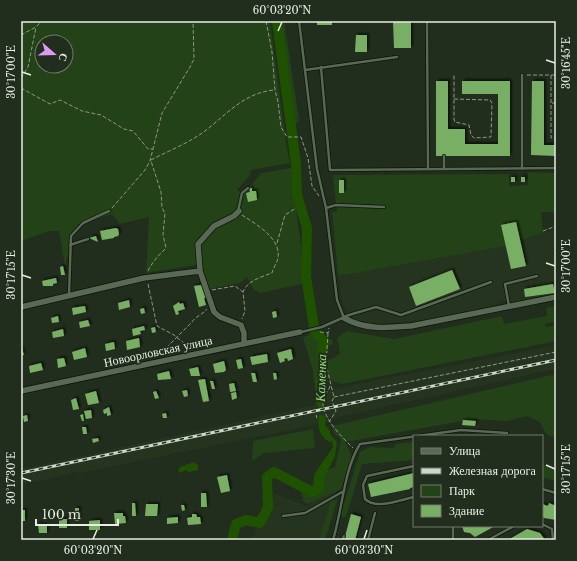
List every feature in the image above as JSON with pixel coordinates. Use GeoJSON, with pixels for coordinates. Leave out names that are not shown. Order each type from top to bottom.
{"type":"FeatureCollection","features":[{"type":"Feature","properties":{"kind":"street"},"geometry":{"type":"LineString","coordinates":[[198,244],[214,226]]}},
{"type":"Feature","properties":{"kind":"street"},"geometry":{"type":"LineString","coordinates":[[21,307],[146,278],[200,271],[214,312],[220,317],[241,325],[244,333],[244,344]]}},
{"type":"Feature","properties":{"kind":"street"},"geometry":{"type":"LineString","coordinates":[[344,318],[360,326],[403,327],[556,297]]}},
{"type":"Feature","properties":{"kind":"street","name":"Новоорловская улица"},"geometry":{"type":"LineString","coordinates":[[21,392],[300,332]]}},
{"type":"Feature","properties":{"kind":"lane"},"geometry":{"type":"LineString","coordinates":[[299,21],[317,169],[326,208],[337,300],[344,318]]}},
{"type":"Feature","properties":{"kind":"lane"},"geometry":{"type":"LineString","coordinates":[[427,21],[428,169]]}},
{"type":"Feature","properties":{"kind":"lane"},"geometry":{"type":"LineString","coordinates":[[305,70],[397,57]]}},
{"type":"Feature","properties":{"kind":"lane"},"geometry":{"type":"LineString","coordinates":[[321,67],[330,170],[556,168]]}},
{"type":"Feature","properties":{"kind":"lane"},"geometry":{"type":"LineString","coordinates":[[522,75],[522,169]]}},
{"type":"Feature","properties":{"kind":"lane"},"geometry":{"type":"LineString","coordinates":[[444,156],[444,169]]}},
{"type":"Feature","properties":{"kind":"lane"},"geometry":{"type":"LineString","coordinates":[[214,226],[234,216],[239,211],[242,193],[248,188]]}},
{"type":"Feature","properties":{"kind":"lane"},"geometry":{"type":"LineString","coordinates":[[326,208],[336,205],[384,207]]}},
{"type":"Feature","properties":{"kind":"lane"},"geometry":{"type":"LineString","coordinates":[[69,295],[71,236],[79,227],[109,211]]}},
{"type":"Feature","properties":{"kind":"lane"},"geometry":{"type":"LineString","coordinates":[[70,244],[88,238]]}},
{"type":"Feature","properties":{"kind":"lane"},"geometry":{"type":"LineString","coordinates":[[198,244],[200,271]]}},
{"type":"Feature","properties":{"kind":"lane"},"geometry":{"type":"LineString","coordinates":[[510,307],[505,284],[537,276]]}},
{"type":"Feature","properties":{"kind":"lane"},"geometry":{"type":"LineString","coordinates":[[300,332],[322,327],[376,307],[401,315],[491,282]]}},
{"type":"Feature","properties":{"kind":"lane"},"geometry":{"type":"LineString","coordinates":[[425,435],[461,430],[507,433]]}},
{"type":"Feature","properties":{"kind":"lane"},"geometry":{"type":"LineString","coordinates":[[333,540],[344,491],[356,450],[360,444],[413,437]]}},
{"type":"Feature","properties":{"kind":"lane"},"geometry":{"type":"LineString","coordinates":[[413,466],[367,476],[363,485],[366,499],[372,504],[381,504],[413,497]]}},
{"type":"Feature","properties":{"kind":"lane"},"geometry":{"type":"LineString","coordinates":[[543,489],[556,493]]}},
{"type":"Feature","properties":{"kind":"lane"},"geometry":{"type":"LineString","coordinates":[[283,516],[305,512],[344,491]]}},
{"type":"Feature","properties":{"kind":"lane"},"geometry":{"type":"LineString","coordinates":[[368,540],[375,513]]}},
{"type":"Feature","properties":{"kind":"lane"},"geometry":{"type":"LineString","coordinates":[[543,524],[552,529],[554,540]]}},
{"type":"Feature","properties":{"kind":"lane"},"geometry":{"type":"LineString","coordinates":[[452,527],[453,540]]}},
{"type":"Feature","properties":{"kind":"lane"},"geometry":{"type":"LineString","coordinates":[[488,540],[512,527]]}},
{"type":"Feature","properties":{"kind":"lane"},"geometry":{"type":"LineString","coordinates":[[342,540],[344,536]]}},
{"type":"Feature","properties":{"kind":"path"},"geometry":{"type":"LineString","coordinates":[[21,35],[36,27],[42,21]]}},
{"type":"Feature","properties":{"kind":"path"},"geometry":{"type":"LineString","coordinates":[[109,211],[146,170],[151,160],[154,149],[154,139],[162,113],[194,59],[193,21]]}},
{"type":"Feature","properties":{"kind":"path"},"geometry":{"type":"LineString","coordinates":[[266,21],[272,52],[275,90],[284,134],[288,137],[301,137],[308,158],[312,186],[319,196]]}},
{"type":"Feature","properties":{"kind":"path"},"geometry":{"type":"LineString","coordinates":[[21,78],[28,67],[36,27]]}},
{"type":"Feature","properties":{"kind":"path"},"geometry":{"type":"LineString","coordinates":[[454,75],[454,99],[454,119],[455,122],[469,125],[470,135],[474,138],[491,137],[492,103],[490,100],[454,99]]}},
{"type":"Feature","properties":{"kind":"path"},"geometry":{"type":"LineString","coordinates":[[522,75],[556,75]]}},
{"type":"Feature","properties":{"kind":"path"},"geometry":{"type":"LineString","coordinates":[[551,75],[551,138],[556,138]]}},
{"type":"Feature","properties":{"kind":"path"},"geometry":{"type":"LineString","coordinates":[[21,88],[50,104],[60,100],[82,111],[101,115],[124,130],[133,131],[148,149],[154,149]]}},
{"type":"Feature","properties":{"kind":"path"},"geometry":{"type":"LineString","coordinates":[[151,160],[204,132],[224,114],[250,96],[260,91],[275,90]]}},
{"type":"Feature","properties":{"kind":"path"},"geometry":{"type":"LineString","coordinates":[[551,103],[556,103]]}},
{"type":"Feature","properties":{"kind":"path"},"geometry":{"type":"LineString","coordinates":[[151,160],[161,192],[162,208],[165,213],[163,235],[166,248],[158,258],[153,261],[146,278],[157,326],[177,337],[196,354]]}},
{"type":"Feature","properties":{"kind":"path"},"geometry":{"type":"LineString","coordinates":[[241,325],[245,311],[243,292],[245,287],[272,273],[278,258],[277,244],[285,215],[296,208]]}},
{"type":"Feature","properties":{"kind":"path"},"geometry":{"type":"LineString","coordinates":[[239,211],[277,244]]}},
{"type":"Feature","properties":{"kind":"path"},"geometry":{"type":"LineString","coordinates":[[544,231],[556,226]]}},
{"type":"Feature","properties":{"kind":"path"},"geometry":{"type":"LineString","coordinates":[[208,291],[235,286],[243,292]]}},
{"type":"Feature","properties":{"kind":"path"},"geometry":{"type":"LineString","coordinates":[[154,363],[155,358],[192,322],[195,317],[203,314],[211,302]]}},
{"type":"Feature","properties":{"kind":"path"},"geometry":{"type":"LineString","coordinates":[[328,333],[326,365],[334,397],[332,401],[336,411],[329,422]]}},
{"type":"Feature","properties":{"kind":"path"},"geometry":{"type":"LineString","coordinates":[[334,397],[556,352]]}},
{"type":"Feature","properties":{"kind":"path"},"geometry":{"type":"LineString","coordinates":[[330,385],[323,402],[329,422],[356,450]]}},
{"type":"Feature","properties":{"kind":"shaded area"},"geometry":{"type":"Polygon","coordinates":[[[516,222],[543,233],[556,228],[556,295],[513,303],[501,300],[493,308],[417,322],[371,323],[355,321],[343,306],[338,276],[505,246],[501,225],[516,222]]]}},
{"type":"Feature","properties":{"kind":"shaded area"},"geometry":{"type":"Polygon","coordinates":[[[556,345],[556,369],[335,418],[329,422],[81,473],[72,472],[70,475],[21,484],[21,469],[314,405],[331,389],[556,345]]]}},
{"type":"Feature","properties":{"kind":"shaded area"},"geometry":{"type":"Polygon","coordinates":[[[335,491],[338,497],[325,540],[253,539],[256,529],[264,523],[274,493],[306,506],[335,491]]]}},
{"type":"Feature","properties":{"kind":"green space"},"geometry":{"type":"Polygon","coordinates":[[[21,21],[270,21],[286,144],[290,163],[251,170],[250,175],[237,190],[244,194],[261,173],[291,168],[293,200],[296,209],[306,283],[261,293],[254,290],[247,277],[240,283],[210,289],[202,264],[146,273],[149,217],[120,224],[112,214],[78,224],[65,266],[59,231],[49,231],[21,241],[21,21]]]}},
{"type":"Feature","properties":{"kind":"green space"},"geometry":{"type":"Polygon","coordinates":[[[277,21],[284,21],[299,120],[291,132],[277,21]]]}},
{"type":"Feature","properties":{"kind":"green space"},"geometry":{"type":"Polygon","coordinates":[[[528,172],[556,173],[556,212],[541,212],[543,233],[520,240],[515,222],[501,226],[506,246],[338,276],[332,212],[337,212],[333,175],[509,174],[509,186],[528,185],[528,172]]]}},
{"type":"Feature","properties":{"kind":"green space"},"geometry":{"type":"Polygon","coordinates":[[[556,306],[556,321],[545,324],[545,327],[556,325],[556,341],[342,384],[330,380],[325,368],[322,367],[315,380],[314,386],[313,371],[303,337],[311,334],[319,337],[325,335],[328,340],[331,339],[334,344],[329,345],[325,353],[329,360],[340,354],[337,338],[347,331],[394,339],[502,316],[504,324],[547,316],[546,308],[556,306]]]}},
{"type":"Feature","properties":{"kind":"green space"},"geometry":{"type":"Polygon","coordinates":[[[556,374],[556,438],[546,434],[540,422],[527,416],[507,421],[473,419],[345,442],[351,454],[351,461],[341,489],[308,504],[304,502],[301,493],[316,484],[323,472],[335,467],[341,439],[334,433],[332,426],[556,374]]]}},
{"type":"Feature","properties":{"kind":"green space"},"geometry":{"type":"Polygon","coordinates":[[[313,429],[315,448],[264,453],[252,461],[253,441],[313,429]]]}},
{"type":"Feature","properties":{"kind":"green space"},"geometry":{"type":"Polygon","coordinates":[[[413,442],[413,460],[362,464],[346,517],[342,517],[341,514],[360,452],[370,447],[393,448],[396,444],[413,442]]]}},
{"type":"Feature","properties":{"kind":"green space"},"geometry":{"type":"Polygon","coordinates":[[[543,464],[556,470],[556,481],[543,477],[543,464]]]}},
{"type":"Feature","properties":{"kind":"green space"},"geometry":{"type":"Polygon","coordinates":[[[331,500],[337,501],[325,540],[319,540],[331,500]]]}},
{"type":"Feature","properties":{"kind":"water"},"geometry":{"type":"Polygon","coordinates":[[[322,367],[325,371],[322,411],[320,412],[316,404],[315,380],[322,367]]]}},
{"type":"Feature","properties":{"kind":"water"},"geometry":{"type":"Polygon","coordinates":[[[319,415],[323,415],[326,419],[325,425],[337,442],[335,456],[319,489],[312,492],[315,473],[333,447],[332,441],[329,442],[321,433],[319,427],[319,415]]]}},
{"type":"Feature","properties":{"kind":"water"},"geometry":{"type":"Polygon","coordinates":[[[194,462],[198,465],[198,470],[189,472],[186,470],[180,473],[178,470],[180,467],[194,462]]]}},
{"type":"Feature","properties":{"kind":"building"},"geometry":{"type":"Polygon","coordinates":[[[317,21],[332,21],[332,25],[317,25],[317,21]]]}},
{"type":"Feature","properties":{"kind":"building"},"geometry":{"type":"Polygon","coordinates":[[[393,21],[411,21],[411,48],[394,48],[393,21]]]}},
{"type":"Feature","properties":{"kind":"building"},"geometry":{"type":"Polygon","coordinates":[[[356,35],[367,35],[367,52],[355,52],[356,35]]]}},
{"type":"Feature","properties":{"kind":"building"},"geometry":{"type":"Polygon","coordinates":[[[436,81],[448,81],[448,129],[465,129],[465,144],[498,144],[498,94],[462,94],[462,81],[510,81],[510,156],[436,156],[436,81]]]}},
{"type":"Feature","properties":{"kind":"building"},"geometry":{"type":"Polygon","coordinates":[[[532,81],[544,81],[544,145],[556,145],[556,156],[531,155],[532,81]]]}},
{"type":"Feature","properties":{"kind":"building"},"geometry":{"type":"Polygon","coordinates":[[[511,177],[515,177],[515,182],[511,182],[511,177]]]}},
{"type":"Feature","properties":{"kind":"building"},"geometry":{"type":"Polygon","coordinates":[[[521,177],[525,177],[525,182],[521,182],[521,177]]]}},
{"type":"Feature","properties":{"kind":"building"},"geometry":{"type":"Polygon","coordinates":[[[339,180],[344,180],[344,193],[339,193],[339,180]]]}},
{"type":"Feature","properties":{"kind":"building"},"geometry":{"type":"Polygon","coordinates":[[[249,188],[252,188],[252,191],[256,191],[257,200],[248,202],[246,193],[250,192],[249,188]]]}},
{"type":"Feature","properties":{"kind":"building"},"geometry":{"type":"Polygon","coordinates":[[[516,222],[526,266],[511,269],[501,225],[516,222]]]}},
{"type":"Feature","properties":{"kind":"building"},"geometry":{"type":"Polygon","coordinates":[[[116,228],[118,229],[118,236],[102,240],[100,231],[116,228]]]}},
{"type":"Feature","properties":{"kind":"building"},"geometry":{"type":"Polygon","coordinates":[[[96,236],[98,242],[89,238],[96,236]]]}},
{"type":"Feature","properties":{"kind":"building"},"geometry":{"type":"Polygon","coordinates":[[[63,266],[65,275],[61,275],[60,267],[63,266]]]}},
{"type":"Feature","properties":{"kind":"building"},"geometry":{"type":"Polygon","coordinates":[[[452,270],[460,289],[416,306],[409,287],[452,270]]]}},
{"type":"Feature","properties":{"kind":"building"},"geometry":{"type":"Polygon","coordinates":[[[56,278],[57,283],[53,284],[53,286],[43,286],[42,281],[56,278]]]}},
{"type":"Feature","properties":{"kind":"building"},"geometry":{"type":"Polygon","coordinates":[[[553,284],[555,293],[525,297],[524,289],[553,284]]]}},
{"type":"Feature","properties":{"kind":"building"},"geometry":{"type":"Polygon","coordinates":[[[201,285],[206,298],[204,298],[206,305],[199,307],[194,286],[201,285]]]}},
{"type":"Feature","properties":{"kind":"building"},"geometry":{"type":"Polygon","coordinates":[[[129,300],[130,307],[119,310],[118,303],[129,300]]]}},
{"type":"Feature","properties":{"kind":"building"},"geometry":{"type":"Polygon","coordinates":[[[179,302],[180,304],[183,303],[185,309],[178,311],[179,314],[176,315],[173,306],[179,302]]]}},
{"type":"Feature","properties":{"kind":"building"},"geometry":{"type":"Polygon","coordinates":[[[85,306],[86,312],[73,315],[72,308],[85,306]]]}},
{"type":"Feature","properties":{"kind":"building"},"geometry":{"type":"Polygon","coordinates":[[[144,308],[145,313],[141,314],[140,309],[144,308]]]}},
{"type":"Feature","properties":{"kind":"building"},"geometry":{"type":"Polygon","coordinates":[[[276,311],[277,317],[273,318],[272,312],[276,311]]]}},
{"type":"Feature","properties":{"kind":"building"},"geometry":{"type":"Polygon","coordinates":[[[58,316],[59,322],[52,323],[51,318],[58,316]]]}},
{"type":"Feature","properties":{"kind":"building"},"geometry":{"type":"Polygon","coordinates":[[[88,320],[90,326],[80,328],[79,322],[88,320]]]}},
{"type":"Feature","properties":{"kind":"building"},"geometry":{"type":"Polygon","coordinates":[[[144,326],[145,330],[140,331],[141,334],[133,336],[132,329],[144,326]]]}},
{"type":"Feature","properties":{"kind":"building"},"geometry":{"type":"Polygon","coordinates":[[[155,327],[156,332],[152,333],[151,328],[155,327]]]}},
{"type":"Feature","properties":{"kind":"building"},"geometry":{"type":"Polygon","coordinates":[[[63,329],[64,336],[53,338],[52,332],[63,329]]]}},
{"type":"Feature","properties":{"kind":"building"},"geometry":{"type":"Polygon","coordinates":[[[139,338],[140,347],[127,350],[126,341],[139,338]]]}},
{"type":"Feature","properties":{"kind":"building"},"geometry":{"type":"Polygon","coordinates":[[[114,342],[115,349],[106,351],[105,344],[114,342]]]}},
{"type":"Feature","properties":{"kind":"building"},"geometry":{"type":"Polygon","coordinates":[[[21,346],[24,355],[21,355],[21,346]]]}},
{"type":"Feature","properties":{"kind":"building"},"geometry":{"type":"Polygon","coordinates":[[[85,348],[87,357],[74,360],[72,352],[85,348]]]}},
{"type":"Feature","properties":{"kind":"building"},"geometry":{"type":"Polygon","coordinates":[[[291,349],[293,359],[288,361],[287,358],[284,359],[285,361],[280,363],[277,353],[291,349]]]}},
{"type":"Feature","properties":{"kind":"building"},"geometry":{"type":"Polygon","coordinates":[[[267,354],[268,362],[252,365],[250,357],[267,354]]]}},
{"type":"Feature","properties":{"kind":"building"},"geometry":{"type":"Polygon","coordinates":[[[64,358],[66,366],[58,368],[57,359],[64,358]]]}},
{"type":"Feature","properties":{"kind":"building"},"geometry":{"type":"Polygon","coordinates":[[[241,359],[243,368],[238,369],[236,360],[241,359]]]}},
{"type":"Feature","properties":{"kind":"building"},"geometry":{"type":"Polygon","coordinates":[[[224,361],[226,370],[224,372],[215,373],[213,364],[224,361]]]}},
{"type":"Feature","properties":{"kind":"building"},"geometry":{"type":"Polygon","coordinates":[[[41,363],[43,370],[30,373],[29,366],[41,363]]]}},
{"type":"Feature","properties":{"kind":"building"},"geometry":{"type":"Polygon","coordinates":[[[198,367],[200,376],[191,376],[189,369],[198,367]]]}},
{"type":"Feature","properties":{"kind":"building"},"geometry":{"type":"Polygon","coordinates":[[[169,371],[171,379],[158,380],[157,374],[169,371]]]}},
{"type":"Feature","properties":{"kind":"building"},"geometry":{"type":"Polygon","coordinates":[[[251,373],[255,373],[257,382],[253,382],[251,373]]]}},
{"type":"Feature","properties":{"kind":"building"},"geometry":{"type":"Polygon","coordinates":[[[273,373],[276,373],[277,379],[274,380],[273,373]]]}},
{"type":"Feature","properties":{"kind":"building"},"geometry":{"type":"Polygon","coordinates":[[[205,379],[209,401],[203,402],[198,380],[205,379]]]}},
{"type":"Feature","properties":{"kind":"building"},"geometry":{"type":"Polygon","coordinates":[[[210,381],[213,381],[215,389],[212,389],[210,381]]]}},
{"type":"Feature","properties":{"kind":"building"},"geometry":{"type":"Polygon","coordinates":[[[234,383],[236,391],[230,392],[229,384],[234,383]]]}},
{"type":"Feature","properties":{"kind":"building"},"geometry":{"type":"Polygon","coordinates":[[[187,390],[188,396],[184,397],[182,391],[187,390]]]}},
{"type":"Feature","properties":{"kind":"building"},"geometry":{"type":"Polygon","coordinates":[[[96,391],[99,403],[88,405],[85,394],[96,391]]]}},
{"type":"Feature","properties":{"kind":"building"},"geometry":{"type":"Polygon","coordinates":[[[156,391],[159,398],[155,399],[153,392],[156,391]]]}},
{"type":"Feature","properties":{"kind":"building"},"geometry":{"type":"Polygon","coordinates":[[[236,392],[237,398],[232,400],[231,393],[236,392]]]}},
{"type":"Feature","properties":{"kind":"building"},"geometry":{"type":"Polygon","coordinates":[[[76,398],[79,409],[73,410],[71,400],[76,398]]]}},
{"type":"Feature","properties":{"kind":"building"},"geometry":{"type":"Polygon","coordinates":[[[109,407],[111,415],[107,416],[107,413],[104,414],[103,410],[109,407]]]}},
{"type":"Feature","properties":{"kind":"building"},"geometry":{"type":"Polygon","coordinates":[[[91,410],[92,418],[86,419],[84,411],[91,410]]]}},
{"type":"Feature","properties":{"kind":"building"},"geometry":{"type":"Polygon","coordinates":[[[166,413],[167,418],[163,418],[162,414],[166,413]]]}},
{"type":"Feature","properties":{"kind":"building"},"geometry":{"type":"Polygon","coordinates":[[[83,414],[84,421],[82,421],[80,415],[83,414]]]}},
{"type":"Feature","properties":{"kind":"building"},"geometry":{"type":"Polygon","coordinates":[[[27,415],[28,421],[24,422],[23,416],[27,415]]]}},
{"type":"Feature","properties":{"kind":"building"},"geometry":{"type":"Polygon","coordinates":[[[463,420],[476,421],[475,426],[462,425],[463,420]]]}},
{"type":"Feature","properties":{"kind":"building"},"geometry":{"type":"Polygon","coordinates":[[[82,427],[86,427],[87,434],[83,434],[82,427]]]}},
{"type":"Feature","properties":{"kind":"building"},"geometry":{"type":"Polygon","coordinates":[[[98,438],[99,441],[93,443],[92,439],[98,438]]]}},
{"type":"Feature","properties":{"kind":"building"},"geometry":{"type":"Polygon","coordinates":[[[413,473],[413,487],[410,489],[371,497],[368,484],[413,473]]]}},
{"type":"Feature","properties":{"kind":"building"},"geometry":{"type":"Polygon","coordinates":[[[227,475],[230,491],[221,493],[217,477],[227,475]]]}},
{"type":"Feature","properties":{"kind":"building"},"geometry":{"type":"Polygon","coordinates":[[[201,493],[206,493],[207,507],[201,507],[201,493]]]}},
{"type":"Feature","properties":{"kind":"building"},"geometry":{"type":"Polygon","coordinates":[[[132,503],[135,503],[136,516],[132,516],[132,503]]]}},
{"type":"Feature","properties":{"kind":"building"},"geometry":{"type":"Polygon","coordinates":[[[549,503],[556,506],[556,520],[543,517],[543,504],[548,506],[549,503]]]}},
{"type":"Feature","properties":{"kind":"building"},"geometry":{"type":"Polygon","coordinates":[[[146,504],[158,504],[157,516],[145,516],[146,504]]]}},
{"type":"Feature","properties":{"kind":"building"},"geometry":{"type":"Polygon","coordinates":[[[181,505],[184,505],[185,510],[182,511],[181,505]]]}},
{"type":"Feature","properties":{"kind":"building"},"geometry":{"type":"Polygon","coordinates":[[[75,508],[79,508],[79,521],[75,521],[75,508]]]}},
{"type":"Feature","properties":{"kind":"building"},"geometry":{"type":"Polygon","coordinates":[[[21,510],[25,510],[25,521],[21,521],[21,510]]]}},
{"type":"Feature","properties":{"kind":"building"},"geometry":{"type":"Polygon","coordinates":[[[114,513],[123,513],[126,523],[115,524],[114,513]]]}},
{"type":"Feature","properties":{"kind":"building"},"geometry":{"type":"Polygon","coordinates":[[[192,514],[196,514],[197,517],[200,517],[201,524],[188,525],[187,518],[192,517],[192,514]]]}},
{"type":"Feature","properties":{"kind":"building"},"geometry":{"type":"Polygon","coordinates":[[[351,514],[361,517],[355,540],[344,540],[351,514]]]}},
{"type":"Feature","properties":{"kind":"building"},"geometry":{"type":"Polygon","coordinates":[[[178,517],[178,523],[167,524],[167,518],[178,517]]]}},
{"type":"Feature","properties":{"kind":"building"},"geometry":{"type":"Polygon","coordinates":[[[59,519],[67,519],[67,528],[59,528],[59,519]]]}},
{"type":"Feature","properties":{"kind":"building"},"geometry":{"type":"Polygon","coordinates":[[[100,520],[100,530],[89,530],[89,521],[100,520]]]}},
{"type":"Feature","properties":{"kind":"building"},"geometry":{"type":"Polygon","coordinates":[[[38,524],[47,526],[47,533],[39,533],[38,524]]]}},
{"type":"Feature","properties":{"kind":"building"},"geometry":{"type":"Polygon","coordinates":[[[462,527],[493,527],[475,537],[470,533],[464,532],[462,527]]]}},
{"type":"Feature","properties":{"kind":"building"},"geometry":{"type":"Polygon","coordinates":[[[527,529],[540,533],[545,540],[508,540],[527,529]]]}},
{"type":"Feature","properties":{"kind":"waterway","name":"Каменка"},"geometry":{"type":"LineString","coordinates":[[277,21],[296,164],[297,195],[307,228],[306,276],[314,328]]}},
{"type":"Feature","properties":{"kind":"waterway","name":"Каменка"},"geometry":{"type":"LineString","coordinates":[[314,331],[324,341],[322,354],[323,380]]}},
{"type":"Feature","properties":{"kind":"waterway","name":"Каменка"},"geometry":{"type":"LineString","coordinates":[[232,540],[236,524],[246,520],[260,523],[268,507],[267,477],[274,472],[312,492],[319,489],[319,477]]}},
{"type":"Feature","properties":{"kind":"railway"},"geometry":{"type":"LineString","coordinates":[[21,473],[556,360]]}}]}
